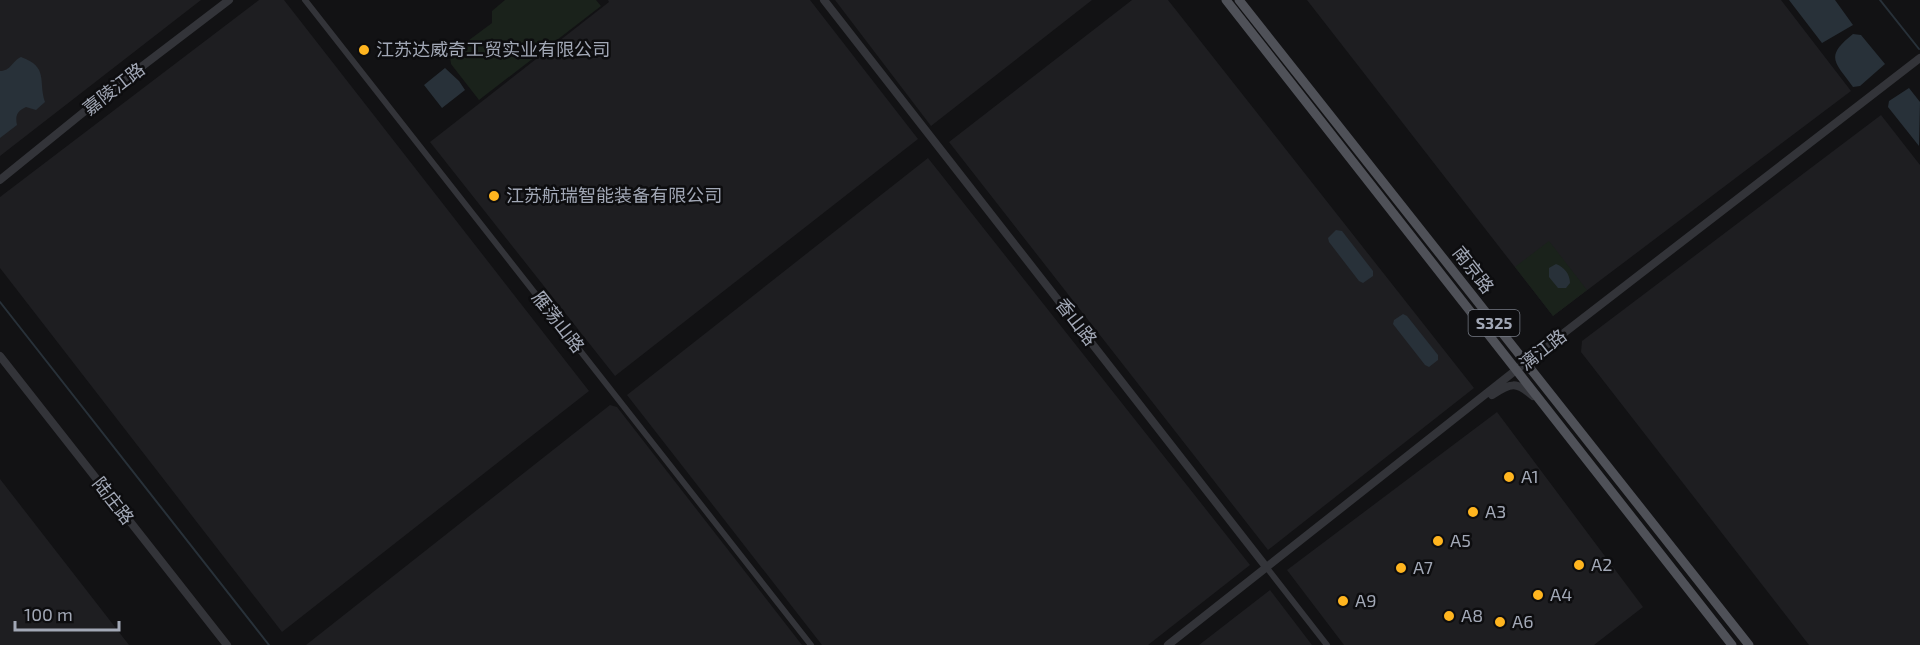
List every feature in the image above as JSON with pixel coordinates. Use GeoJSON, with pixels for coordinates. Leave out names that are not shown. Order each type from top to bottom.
{"type":"FeatureCollection","features":[{"type":"Feature","properties":{"kind":"main road","name":"南京路"},"geometry":{"type":"LineString","coordinates":[[1226,0],[1732,645]]}},
{"type":"Feature","properties":{"kind":"main road","name":"南京路"},"geometry":{"type":"LineString","coordinates":[[1239,0],[1749,645]]}},
{"type":"Feature","properties":{"kind":"street","name":"嘉陵江路"},"geometry":{"type":"LineString","coordinates":[[0,180],[111,90],[229,0]]}},
{"type":"Feature","properties":{"kind":"street","name":"雁荡山路"},"geometry":{"type":"LineString","coordinates":[[305,0],[811,645]]}},
{"type":"Feature","properties":{"kind":"street","name":"香山路"},"geometry":{"type":"LineString","coordinates":[[824,0],[1327,645]]}},
{"type":"Feature","properties":{"kind":"street","name":"漓江路"},"geometry":{"type":"LineString","coordinates":[[1168,645],[1526,363],[1920,58]]}},
{"type":"Feature","properties":{"kind":"street","name":"陆庄路"},"geometry":{"type":"LineString","coordinates":[[0,356],[227,645]]}},
{"type":"Feature","properties":{"kind":"street"},"geometry":{"type":"LineString","coordinates":[[1462,413],[1510,385],[1522,387],[1541,403]]}},
{"type":"Feature","properties":{"kind":"shaded area"},"geometry":{"type":"Polygon","coordinates":[[[0,0],[201,0],[0,156],[0,0]]]}},
{"type":"Feature","properties":{"kind":"shaded area"},"geometry":{"type":"Polygon","coordinates":[[[259,0],[284,0],[589,391],[282,632],[0,268],[0,197],[259,0]]]}},
{"type":"Feature","properties":{"kind":"shaded area"},"geometry":{"type":"Polygon","coordinates":[[[505,0],[596,0],[601,6],[479,100],[451,64],[450,56],[492,23],[492,11],[505,0]]]}},
{"type":"Feature","properties":{"kind":"shaded area"},"geometry":{"type":"Polygon","coordinates":[[[608,0],[810,0],[918,139],[615,376],[430,142],[609,2],[608,0]]]}},
{"type":"Feature","properties":{"kind":"shaded area"},"geometry":{"type":"Polygon","coordinates":[[[835,0],[1092,0],[931,126],[835,0]]]}},
{"type":"Feature","properties":{"kind":"shaded area"},"geometry":{"type":"Polygon","coordinates":[[[1132,0],[1168,0],[1474,388],[1268,550],[949,142],[1132,0]]]}},
{"type":"Feature","properties":{"kind":"shaded area"},"geometry":{"type":"Polygon","coordinates":[[[1307,0],[1781,0],[1851,91],[1553,316],[1307,0]]]}},
{"type":"Feature","properties":{"kind":"shaded area"},"geometry":{"type":"Polygon","coordinates":[[[1789,0],[1835,0],[1853,25],[1822,43],[1789,0]]]}},
{"type":"Feature","properties":{"kind":"shaded area"},"geometry":{"type":"Polygon","coordinates":[[[1853,34],[1861,35],[1885,64],[1860,86],[1853,87],[1835,60],[1838,48],[1853,34]]]}},
{"type":"Feature","properties":{"kind":"shaded area"},"geometry":{"type":"Polygon","coordinates":[[[21,57],[36,65],[39,70],[45,102],[36,110],[26,107],[21,110],[17,116],[17,125],[0,138],[0,71],[7,69],[21,57]]]}},
{"type":"Feature","properties":{"kind":"shaded area"},"geometry":{"type":"Polygon","coordinates":[[[445,68],[465,90],[442,108],[424,85],[445,68]]]}},
{"type":"Feature","properties":{"kind":"shaded area"},"geometry":{"type":"Polygon","coordinates":[[[1909,88],[1920,102],[1919,146],[1888,107],[1889,101],[1909,88]]]}},
{"type":"Feature","properties":{"kind":"shaded area"},"geometry":{"type":"Polygon","coordinates":[[[1881,115],[1920,165],[1920,645],[1809,645],[1581,352],[1582,341],[1881,115]]]}},
{"type":"Feature","properties":{"kind":"shaded area"},"geometry":{"type":"Polygon","coordinates":[[[928,158],[1250,565],[1148,645],[822,645],[627,395],[928,158]]]}},
{"type":"Feature","properties":{"kind":"shaded area"},"geometry":{"type":"Polygon","coordinates":[[[1336,230],[1342,231],[1373,271],[1373,276],[1363,283],[1359,281],[1329,242],[1328,238],[1336,230]]]}},
{"type":"Feature","properties":{"kind":"shaded area"},"geometry":{"type":"Polygon","coordinates":[[[1549,241],[1587,290],[1553,316],[1515,267],[1549,241]]]}},
{"type":"Feature","properties":{"kind":"shaded area"},"geometry":{"type":"Polygon","coordinates":[[[1556,264],[1568,274],[1570,283],[1566,288],[1558,288],[1549,277],[1549,268],[1556,264]]]}},
{"type":"Feature","properties":{"kind":"shaded area"},"geometry":{"type":"Polygon","coordinates":[[[1403,314],[1438,355],[1438,360],[1429,367],[1393,324],[1394,320],[1403,314]]]}},
{"type":"Feature","properties":{"kind":"shaded area"},"geometry":{"type":"Polygon","coordinates":[[[610,405],[617,407],[802,645],[306,645],[610,405]]]}},
{"type":"Feature","properties":{"kind":"shaded area"},"geometry":{"type":"Polygon","coordinates":[[[1497,412],[1643,607],[1594,645],[1344,645],[1287,570],[1497,412]]]}},
{"type":"Feature","properties":{"kind":"shaded area"},"geometry":{"type":"Polygon","coordinates":[[[0,479],[129,645],[0,645],[0,479]]]}},
{"type":"Feature","properties":{"kind":"shaded area"},"geometry":{"type":"Polygon","coordinates":[[[1270,590],[1312,645],[1199,645],[1270,590]]]}},
{"type":"Feature","properties":{"kind":"waterway"},"geometry":{"type":"LineString","coordinates":[[1880,0],[1919,49]]}},
{"type":"Feature","properties":{"kind":"waterway"},"geometry":{"type":"LineString","coordinates":[[0,302],[269,645]]}},
{"type":"Feature","properties":{"kind":"place","name":"江苏达威奇工贸实业有限公司"},"geometry":{"type":"Point","coordinates":[364,50]}},
{"type":"Feature","properties":{"kind":"place","name":"江苏航瑞智能装备有限公司"},"geometry":{"type":"Point","coordinates":[494,196]}},
{"type":"Feature","properties":{"kind":"place","name":"A1"},"geometry":{"type":"Point","coordinates":[1509,477]}},
{"type":"Feature","properties":{"kind":"place","name":"A3"},"geometry":{"type":"Point","coordinates":[1473,512]}},
{"type":"Feature","properties":{"kind":"place","name":"A5"},"geometry":{"type":"Point","coordinates":[1438,541]}},
{"type":"Feature","properties":{"kind":"place","name":"A2"},"geometry":{"type":"Point","coordinates":[1579,565]}},
{"type":"Feature","properties":{"kind":"place","name":"A7"},"geometry":{"type":"Point","coordinates":[1401,568]}},
{"type":"Feature","properties":{"kind":"place","name":"A4"},"geometry":{"type":"Point","coordinates":[1538,595]}},
{"type":"Feature","properties":{"kind":"place","name":"A9"},"geometry":{"type":"Point","coordinates":[1343,601]}},
{"type":"Feature","properties":{"kind":"place","name":"A8"},"geometry":{"type":"Point","coordinates":[1449,616]}},
{"type":"Feature","properties":{"kind":"place","name":"A6"},"geometry":{"type":"Point","coordinates":[1500,622]}}]}
